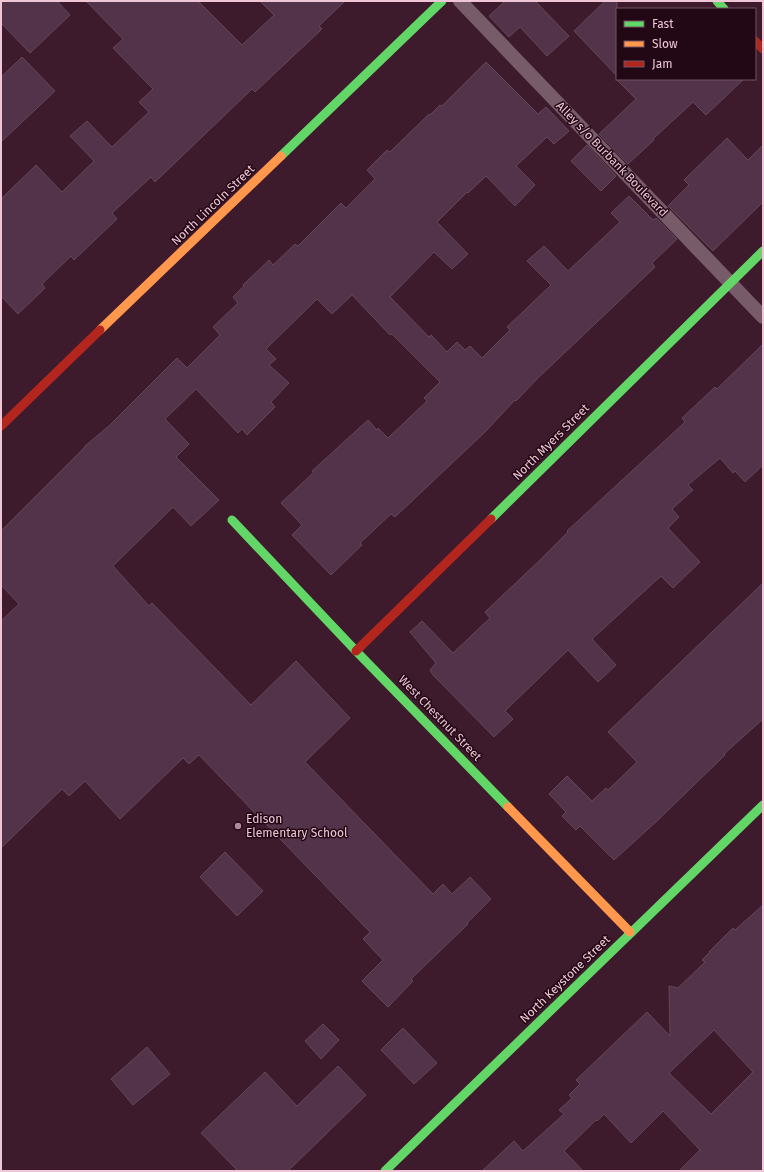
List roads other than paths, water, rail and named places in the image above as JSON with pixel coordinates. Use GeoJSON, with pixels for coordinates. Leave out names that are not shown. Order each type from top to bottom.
{"type":"FeatureCollection","features":[{"type":"Feature","properties":{"kind":"street","name":"North Lincoln Street"},"geometry":{"type":"LineString","coordinates":[[1,426],[442,1]]}},
{"type":"Feature","properties":{"kind":"street","name":"North Myers Street"},"geometry":{"type":"LineString","coordinates":[[356,651],[763,251]]}},
{"type":"Feature","properties":{"kind":"street","name":"West Chestnut Street"},"geometry":{"type":"LineString","coordinates":[[232,520],[356,651],[630,932]]}},
{"type":"Feature","properties":{"kind":"street","name":"North Keystone Street"},"geometry":{"type":"LineString","coordinates":[[385,1171],[630,932],[763,806]]}},
{"type":"Feature","properties":{"kind":"lane","name":"Alley s/o Burbank Boulevard"},"geometry":{"type":"LineString","coordinates":[[460,1],[763,317]]}},
{"type":"Feature","properties":{"kind":"place","name":"Edison Elementary School"},"geometry":{"type":"Point","coordinates":[238,826]}}]}
